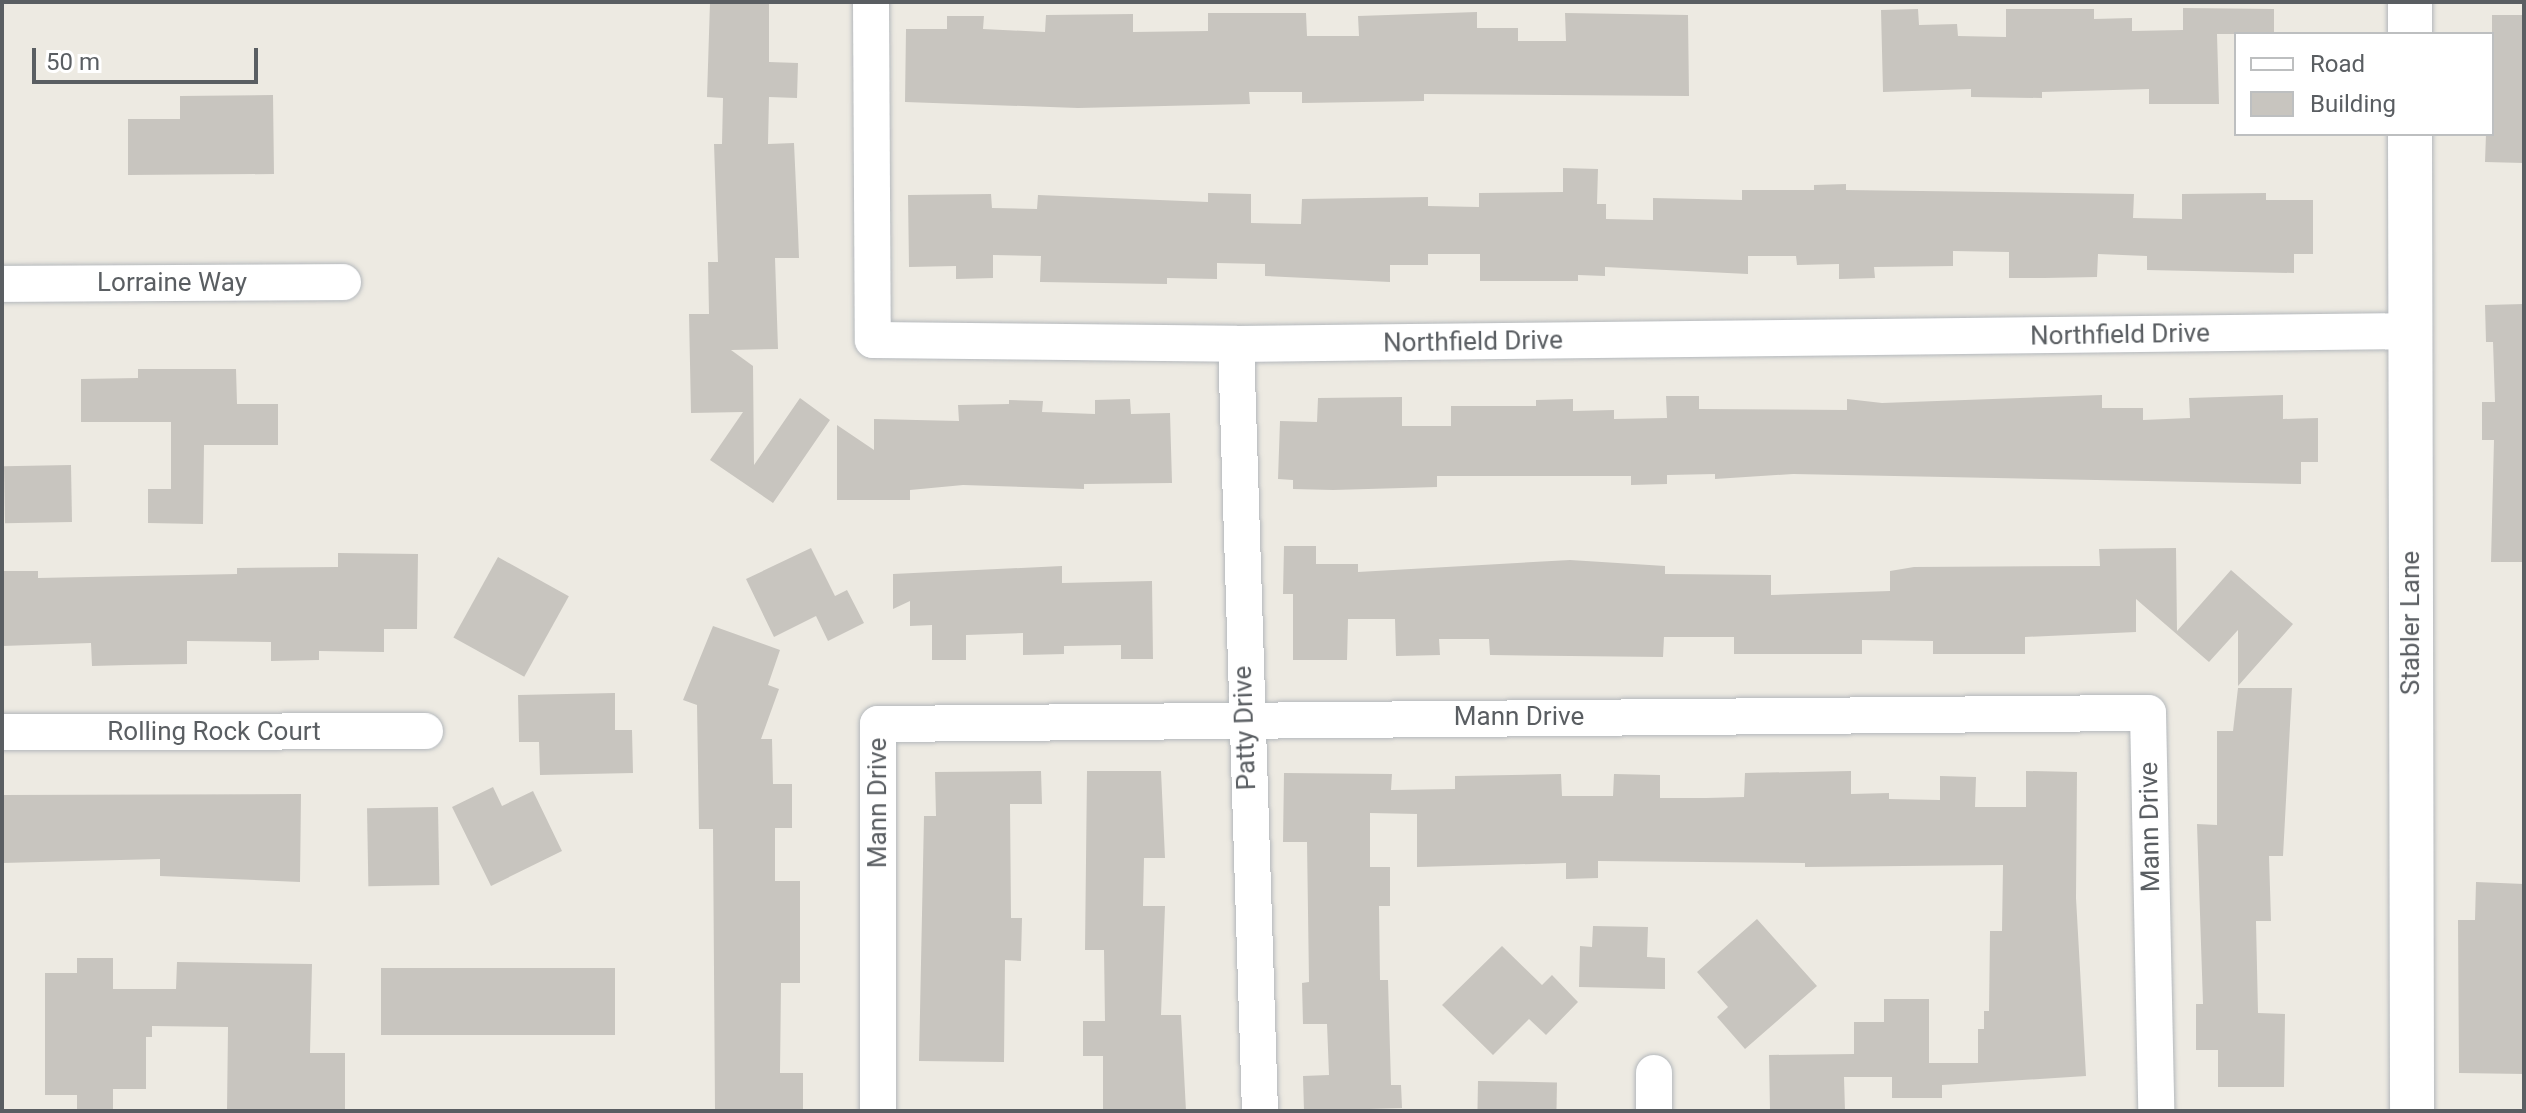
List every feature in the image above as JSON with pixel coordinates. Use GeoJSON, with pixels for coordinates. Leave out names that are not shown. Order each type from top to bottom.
{"type":"FeatureCollection","features":[{"type":"Feature","properties":{"kind":"street","name":"Northfield Drive"},"geometry":{"type":"LineString","coordinates":[[871,2],[873,340],[1236,344],[2410,331]]}},
{"type":"Feature","properties":{"kind":"street"},"geometry":{"type":"LineString","coordinates":[[2410,2],[2410,32]]}},
{"type":"Feature","properties":{"kind":"street","name":"Stabler Lane"},"geometry":{"type":"LineString","coordinates":[[2410,136],[2412,1111]]}},
{"type":"Feature","properties":{"kind":"street","name":"Lorraine Way"},"geometry":{"type":"LineString","coordinates":[[2,284],[343,282]]}},
{"type":"Feature","properties":{"kind":"street","name":"Patty Drive"},"geometry":{"type":"LineString","coordinates":[[1236,344],[1245,719],[1260,1111]]}},
{"type":"Feature","properties":{"kind":"street","name":"Mann Drive"},"geometry":{"type":"LineString","coordinates":[[878,1111],[878,724],[2148,713],[2156,1111]]}},
{"type":"Feature","properties":{"kind":"street","name":"Rolling Rock Court"},"geometry":{"type":"LineString","coordinates":[[2,732],[425,731]]}},
{"type":"Feature","properties":{"kind":"street"},"geometry":{"type":"LineString","coordinates":[[1654,1073],[1654,1111]]}},
{"type":"Feature","properties":{"kind":"building"},"geometry":{"type":"Polygon","coordinates":[[[710,2],[769,2],[769,62],[798,63],[797,98],[769,97],[768,144],[794,143],[799,258],[775,258],[778,349],[731,350],[753,366],[754,465],[800,398],[830,420],[773,503],[710,460],[743,412],[691,413],[689,314],[709,314],[708,262],[718,262],[714,144],[722,144],[723,98],[707,97],[710,2]]]}},
{"type":"Feature","properties":{"kind":"building"},"geometry":{"type":"Polygon","coordinates":[[[2183,8],[2274,9],[2274,32],[2217,34],[2219,104],[2149,104],[2149,89],[2042,92],[2042,98],[1971,97],[1971,89],[1883,92],[1881,10],[1918,9],[1919,25],[1957,24],[1958,36],[2006,37],[2006,9],[2094,9],[2094,19],[2132,18],[2132,31],[2183,30],[2183,8]]]}},
{"type":"Feature","properties":{"kind":"building"},"geometry":{"type":"Polygon","coordinates":[[[1477,12],[1477,28],[1518,28],[1518,41],[1566,41],[1565,13],[1688,15],[1689,96],[1424,94],[1424,101],[1302,103],[1302,92],[1249,92],[1250,104],[1078,108],[905,102],[906,29],[947,29],[947,16],[984,16],[983,29],[1045,32],[1046,15],[1133,14],[1133,32],[1208,31],[1208,13],[1306,13],[1307,36],[1359,36],[1358,16],[1477,12]]]}},
{"type":"Feature","properties":{"kind":"building"},"geometry":{"type":"Polygon","coordinates":[[[2492,15],[2524,15],[2524,163],[2485,162],[2486,136],[2494,136],[2492,15]]]}},
{"type":"Feature","properties":{"kind":"building"},"geometry":{"type":"Polygon","coordinates":[[[273,95],[274,174],[128,175],[128,119],[180,119],[180,96],[273,95]]]}},
{"type":"Feature","properties":{"kind":"building"},"geometry":{"type":"Polygon","coordinates":[[[1563,168],[1598,169],[1597,204],[1606,204],[1606,219],[1653,220],[1653,198],[1742,200],[1742,190],[1814,190],[1814,185],[1846,184],[1846,190],[2134,194],[2133,218],[2182,219],[2182,194],[2266,193],[2266,200],[2313,200],[2313,254],[2294,254],[2294,273],[2147,270],[2147,256],[2098,254],[2097,277],[2044,278],[2009,278],[2009,252],[1953,251],[1953,266],[1874,267],[1875,278],[1839,279],[1839,264],[1797,265],[1796,256],[1748,256],[1748,274],[1605,267],[1605,276],[1578,275],[1578,281],[1480,281],[1480,254],[1428,254],[1428,265],[1390,265],[1390,282],[1265,276],[1265,264],[1217,263],[1217,279],[1167,278],[1167,284],[1040,282],[1041,256],[993,255],[993,278],[956,279],[956,266],[909,267],[908,195],[991,194],[992,208],[1037,209],[1038,195],[1208,202],[1208,193],[1251,194],[1251,223],[1301,224],[1302,199],[1428,197],[1428,206],[1479,207],[1479,193],[1563,192],[1563,168]]]}},
{"type":"Feature","properties":{"kind":"building"},"geometry":{"type":"Polygon","coordinates":[[[2524,304],[2524,562],[2491,562],[2494,440],[2482,440],[2482,402],[2495,402],[2493,342],[2486,342],[2485,305],[2524,304]]]}},
{"type":"Feature","properties":{"kind":"building"},"geometry":{"type":"Polygon","coordinates":[[[138,369],[236,369],[237,404],[278,404],[278,445],[204,445],[203,524],[148,523],[148,489],[171,489],[171,422],[81,422],[81,379],[138,378],[138,369]]]}},
{"type":"Feature","properties":{"kind":"building"},"geometry":{"type":"Polygon","coordinates":[[[2102,395],[2102,408],[2143,408],[2143,420],[2190,418],[2189,398],[2283,395],[2283,419],[2318,418],[2318,462],[2301,462],[2301,484],[1793,474],[1715,479],[1715,474],[1667,475],[1667,484],[1631,485],[1631,476],[1437,476],[1437,487],[1333,490],[1293,489],[1293,480],[1278,479],[1280,421],[1317,422],[1318,398],[1402,397],[1402,426],[1451,426],[1451,406],[1536,406],[1536,400],[1573,399],[1573,411],[1614,410],[1614,419],[1667,418],[1666,396],[1699,396],[1699,409],[1847,410],[1847,399],[1882,403],[2102,395]]]}},
{"type":"Feature","properties":{"kind":"building"},"geometry":{"type":"Polygon","coordinates":[[[1130,399],[1131,414],[1170,413],[1172,483],[1084,484],[1084,489],[963,485],[910,490],[910,500],[837,500],[837,425],[874,450],[874,419],[959,421],[958,405],[1009,404],[1009,400],[1043,401],[1042,412],[1095,414],[1095,400],[1130,399]]]}},
{"type":"Feature","properties":{"kind":"building"},"geometry":{"type":"Polygon","coordinates":[[[71,465],[72,522],[5,523],[4,466],[71,465]]]}},
{"type":"Feature","properties":{"kind":"building"},"geometry":{"type":"Polygon","coordinates":[[[1284,546],[1316,546],[1316,564],[1358,564],[1358,572],[1570,560],[1665,566],[1665,574],[1771,575],[1771,595],[1890,591],[1890,571],[1914,567],[2100,566],[2099,549],[2176,548],[2177,631],[2231,570],[2293,624],[2238,686],[2238,630],[2209,662],[2136,599],[2136,632],[2025,637],[2025,654],[1933,654],[1933,641],[1862,640],[1862,654],[1734,654],[1734,637],[1664,637],[1663,657],[1490,655],[1489,639],[1439,639],[1440,655],[1396,656],[1395,619],[1348,619],[1347,660],[1293,660],[1293,594],[1283,594],[1284,546]]]}},
{"type":"Feature","properties":{"kind":"building"},"geometry":{"type":"Polygon","coordinates":[[[811,548],[835,596],[847,590],[864,623],[828,641],[816,616],[774,637],[746,579],[811,548]]]}},
{"type":"Feature","properties":{"kind":"building"},"geometry":{"type":"Polygon","coordinates":[[[338,553],[418,554],[417,629],[384,629],[384,652],[319,651],[319,660],[271,661],[271,642],[187,641],[187,664],[92,666],[91,643],[2,646],[2,571],[38,571],[38,578],[237,574],[237,568],[338,567],[338,553]]]}},
{"type":"Feature","properties":{"kind":"building"},"geometry":{"type":"Polygon","coordinates":[[[498,557],[569,596],[524,677],[453,637],[498,557]]]}},
{"type":"Feature","properties":{"kind":"building"},"geometry":{"type":"Polygon","coordinates":[[[1062,566],[1062,583],[1152,581],[1153,659],[1121,659],[1121,645],[1064,646],[1064,654],[1023,655],[1023,633],[966,635],[966,660],[932,660],[932,625],[910,626],[910,601],[893,609],[893,574],[1062,566]]]}},
{"type":"Feature","properties":{"kind":"building"},"geometry":{"type":"Polygon","coordinates":[[[713,626],[780,650],[768,685],[779,689],[761,739],[772,739],[773,784],[792,784],[792,828],[775,828],[775,881],[800,881],[800,983],[781,983],[780,1073],[803,1073],[803,1111],[715,1111],[713,829],[699,829],[697,705],[683,700],[713,626]]]}},
{"type":"Feature","properties":{"kind":"building"},"geometry":{"type":"Polygon","coordinates":[[[2238,688],[2292,688],[2283,856],[2269,856],[2271,921],[2256,921],[2258,1013],[2285,1014],[2284,1087],[2218,1087],[2218,1050],[2196,1050],[2196,1004],[2203,1004],[2197,824],[2217,825],[2217,731],[2233,731],[2238,688]]]}},
{"type":"Feature","properties":{"kind":"building"},"geometry":{"type":"Polygon","coordinates":[[[615,693],[615,730],[632,730],[633,773],[540,775],[539,742],[519,742],[518,695],[615,693]]]}},
{"type":"Feature","properties":{"kind":"building"},"geometry":{"type":"Polygon","coordinates":[[[1041,771],[1042,804],[1010,804],[1011,918],[1022,918],[1021,961],[1005,960],[1004,1062],[919,1061],[924,816],[936,816],[935,772],[1041,771]]]}},
{"type":"Feature","properties":{"kind":"building"},"geometry":{"type":"Polygon","coordinates":[[[1087,771],[1161,771],[1165,858],[1144,858],[1143,906],[1165,906],[1161,1015],[1181,1015],[1186,1111],[1103,1111],[1103,1056],[1083,1056],[1083,1021],[1105,1021],[1104,950],[1085,950],[1087,771]]]}},
{"type":"Feature","properties":{"kind":"building"},"geometry":{"type":"Polygon","coordinates":[[[1851,771],[1851,794],[1889,793],[1889,799],[1940,800],[1940,776],[1976,777],[1975,807],[2026,807],[2026,771],[2077,772],[2076,898],[2086,1076],[1942,1085],[1942,1098],[1892,1098],[1892,1077],[1844,1077],[1845,1111],[1770,1111],[1769,1055],[1854,1054],[1854,1022],[1884,1022],[1884,999],[1929,999],[1929,1063],[1978,1063],[1978,1029],[1984,1029],[1984,1011],[1989,1011],[1990,931],[2002,931],[2003,865],[1805,867],[1805,863],[1598,861],[1598,878],[1566,879],[1566,863],[1417,867],[1417,814],[1370,813],[1370,867],[1390,867],[1390,906],[1379,906],[1380,980],[1388,980],[1391,1085],[1401,1085],[1402,1108],[1304,1111],[1303,1076],[1329,1075],[1327,1024],[1303,1024],[1302,983],[1309,982],[1307,842],[1283,842],[1284,773],[1392,774],[1391,790],[1455,789],[1455,776],[1561,774],[1562,796],[1613,796],[1614,774],[1660,775],[1660,798],[1706,798],[1744,797],[1745,773],[1851,771]]]}},
{"type":"Feature","properties":{"kind":"building"},"geometry":{"type":"Polygon","coordinates":[[[493,787],[502,806],[533,791],[562,851],[491,886],[452,807],[493,787]]]}},
{"type":"Feature","properties":{"kind":"building"},"geometry":{"type":"Polygon","coordinates":[[[301,794],[300,882],[160,876],[160,859],[2,863],[2,795],[301,794]]]}},
{"type":"Feature","properties":{"kind":"building"},"geometry":{"type":"Polygon","coordinates":[[[438,807],[439,885],[368,886],[367,808],[438,807]]]}},
{"type":"Feature","properties":{"kind":"building"},"geometry":{"type":"Polygon","coordinates":[[[2476,882],[2524,884],[2524,1074],[2459,1073],[2458,920],[2475,920],[2476,882]]]}},
{"type":"Feature","properties":{"kind":"building"},"geometry":{"type":"Polygon","coordinates":[[[1757,919],[1817,986],[1745,1049],[1717,1017],[1728,1007],[1697,972],[1757,919]]]}},
{"type":"Feature","properties":{"kind":"building"},"geometry":{"type":"Polygon","coordinates":[[[1593,926],[1648,927],[1647,957],[1665,958],[1665,989],[1579,987],[1580,946],[1592,947],[1593,926]]]}},
{"type":"Feature","properties":{"kind":"building"},"geometry":{"type":"Polygon","coordinates":[[[1502,946],[1542,985],[1552,975],[1578,1002],[1546,1035],[1529,1019],[1493,1055],[1442,1005],[1502,946]]]}},
{"type":"Feature","properties":{"kind":"building"},"geometry":{"type":"Polygon","coordinates":[[[77,958],[113,958],[113,989],[176,989],[177,962],[312,964],[310,1053],[345,1053],[345,1111],[227,1111],[228,1027],[152,1026],[152,1037],[146,1037],[146,1089],[113,1089],[113,1111],[77,1111],[77,1095],[45,1095],[45,973],[77,973],[77,958]]]}},
{"type":"Feature","properties":{"kind":"building"},"geometry":{"type":"Polygon","coordinates":[[[381,968],[615,968],[615,1035],[381,1035],[381,968]]]}},
{"type":"Feature","properties":{"kind":"building"},"geometry":{"type":"Polygon","coordinates":[[[1478,1081],[1557,1082],[1556,1111],[1477,1111],[1478,1081]]]}}]}
